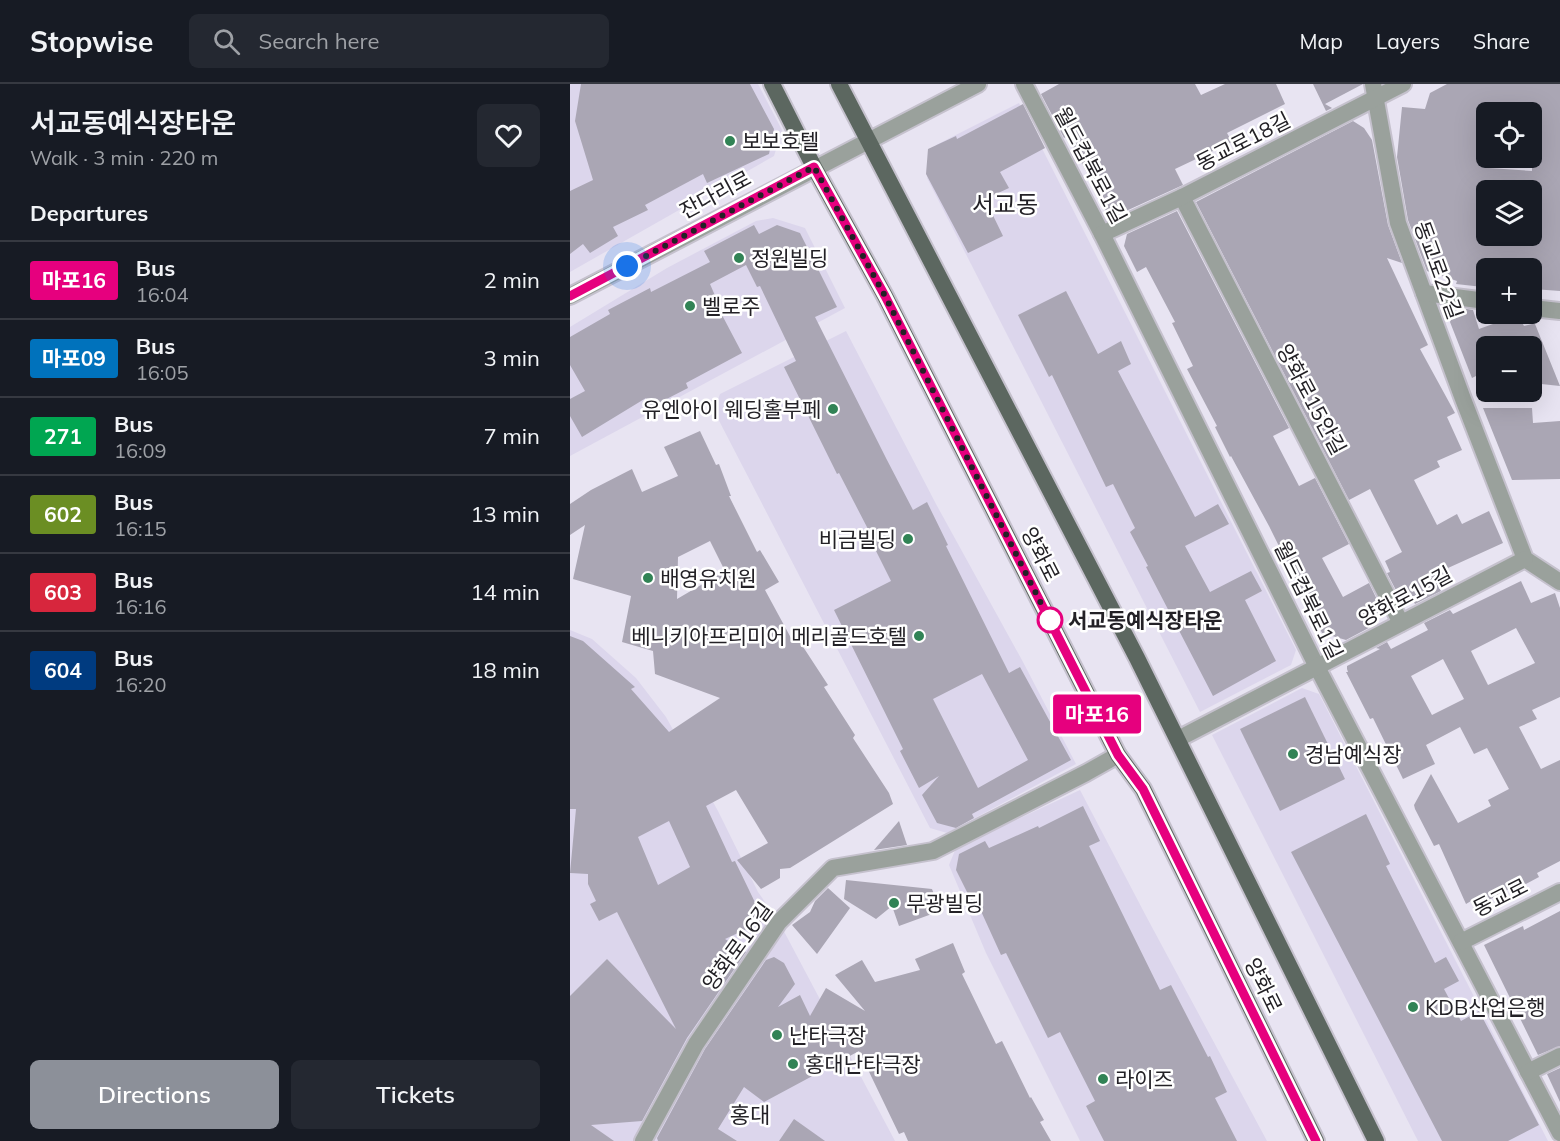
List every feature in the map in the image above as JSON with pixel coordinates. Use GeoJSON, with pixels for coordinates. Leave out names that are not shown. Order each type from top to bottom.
{"type":"FeatureCollection","features":[{"type":"Feature","properties":{"kind":"main road","name":"양화로"},"geometry":{"type":"LineString","coordinates":[[772,84],[814,167],[885,296],[1118,755],[1143,789],[1316,1141]]}},
{"type":"Feature","properties":{"kind":"main road","name":"양화로"},"geometry":{"type":"LineString","coordinates":[[839,84],[1178,739],[1376,1141]]}},
{"type":"Feature","properties":{"kind":"street","name":"잔다리로"},"geometry":{"type":"LineString","coordinates":[[570,296],[814,167],[978,84]]}},
{"type":"Feature","properties":{"kind":"street","name":"월드컵북로1길"},"geometry":{"type":"LineString","coordinates":[[1024,84],[1102,234],[1317,668],[1560,1133]]}},
{"type":"Feature","properties":{"kind":"street","name":"동교로18길"},"geometry":{"type":"LineString","coordinates":[[1102,234],[1182,197],[1374,91],[1402,84]]}},
{"type":"Feature","properties":{"kind":"street","name":"동교로22길"},"geometry":{"type":"LineString","coordinates":[[1374,91],[1398,223],[1525,559]]}},
{"type":"Feature","properties":{"kind":"street","name":"양화로15안길"},"geometry":{"type":"LineString","coordinates":[[1182,197],[1401,623]]}},
{"type":"Feature","properties":{"kind":"street"},"geometry":{"type":"LineString","coordinates":[[1424,293],[1476,300]]}},
{"type":"Feature","properties":{"kind":"street"},"geometry":{"type":"LineString","coordinates":[[1542,309],[1560,311]]}},
{"type":"Feature","properties":{"kind":"street"},"geometry":{"type":"LineString","coordinates":[[1525,559],[1560,582]]}},
{"type":"Feature","properties":{"kind":"street","name":"양화로15길"},"geometry":{"type":"LineString","coordinates":[[1178,739],[1525,559]]}},
{"type":"Feature","properties":{"kind":"street","name":"양화로16길"},"geometry":{"type":"LineString","coordinates":[[643,1141],[696,1044],[779,922],[833,868],[933,851],[1118,755]]}},
{"type":"Feature","properties":{"kind":"street","name":"동교로"},"geometry":{"type":"LineString","coordinates":[[1461,942],[1560,892]]}},
{"type":"Feature","properties":{"kind":"street"},"geometry":{"type":"LineString","coordinates":[[1528,1072],[1560,1056]]}},
{"type":"Feature","properties":{"kind":"shaded area"},"geometry":{"type":"Polygon","coordinates":[[[570,84],[758,84],[782,130],[774,156],[570,272],[570,84]]]}},
{"type":"Feature","properties":{"kind":"shaded area"},"geometry":{"type":"Polygon","coordinates":[[[1019,103],[1296,650],[1291,665],[1200,712],[927,178],[936,145],[1019,103]]]}},
{"type":"Feature","properties":{"kind":"shaded area"},"geometry":{"type":"Polygon","coordinates":[[[773,218],[805,228],[845,308],[570,456],[570,327],[667,268],[756,221],[773,218]]]}},
{"type":"Feature","properties":{"kind":"shaded area"},"geometry":{"type":"Polygon","coordinates":[[[846,331],[1076,764],[947,833],[930,828],[714,411],[720,394],[846,331]]]}},
{"type":"Feature","properties":{"kind":"shaded area"},"geometry":{"type":"Polygon","coordinates":[[[570,630],[592,639],[636,678],[666,717],[718,811],[758,892],[779,922],[895,1141],[570,1141],[570,630]]]}},
{"type":"Feature","properties":{"kind":"shaded area"},"geometry":{"type":"Polygon","coordinates":[[[1302,688],[1319,694],[1548,1141],[1418,1141],[1212,735],[1302,688]]]}},
{"type":"Feature","properties":{"kind":"shaded area"},"geometry":{"type":"Polygon","coordinates":[[[1080,790],[1267,1141],[1080,1141],[986,953],[949,865],[956,848],[1080,790]]]}},
{"type":"Feature","properties":{"kind":"building"},"geometry":{"type":"Polygon","coordinates":[[[581,84],[750,84],[774,129],[769,154],[707,183],[703,174],[645,205],[648,210],[613,227],[618,236],[590,253],[583,244],[570,254],[570,191],[593,180],[575,121],[581,84]]]}},
{"type":"Feature","properties":{"kind":"building"},"geometry":{"type":"Polygon","coordinates":[[[1059,84],[1195,84],[1201,95],[1225,84],[1276,84],[1285,104],[1227,133],[1232,142],[1175,169],[1183,185],[1115,216],[1107,213],[1068,136],[1064,138],[1041,94],[1059,84]]]}},
{"type":"Feature","properties":{"kind":"building"},"geometry":{"type":"Polygon","coordinates":[[[1313,84],[1363,84],[1325,104],[1332,108],[1326,111],[1313,84]]]}},
{"type":"Feature","properties":{"kind":"building"},"geometry":{"type":"Polygon","coordinates":[[[1447,84],[1560,84],[1560,291],[1542,290],[1542,258],[1476,258],[1476,286],[1456,284],[1457,281],[1427,271],[1408,220],[1397,157],[1402,107],[1425,109],[1430,93],[1447,84]]]}},
{"type":"Feature","properties":{"kind":"building"},"geometry":{"type":"Polygon","coordinates":[[[1023,104],[1045,148],[1000,172],[1009,188],[985,199],[1003,236],[968,253],[926,174],[928,149],[956,136],[957,139],[1023,104]]]}},
{"type":"Feature","properties":{"kind":"building"},"geometry":{"type":"Polygon","coordinates":[[[1353,121],[1364,128],[1372,140],[1388,225],[1402,263],[1387,258],[1428,345],[1420,349],[1455,413],[1447,417],[1462,450],[1437,461],[1440,467],[1414,480],[1437,525],[1457,514],[1462,524],[1489,511],[1503,543],[1448,568],[1451,574],[1436,582],[1441,591],[1415,604],[1410,595],[1401,600],[1387,573],[1390,572],[1385,561],[1402,552],[1370,489],[1349,500],[1196,202],[1353,121]]]}},
{"type":"Feature","properties":{"kind":"building"},"geometry":{"type":"Polygon","coordinates":[[[1177,211],[1289,428],[1273,436],[1299,486],[1315,478],[1349,544],[1322,558],[1343,597],[1369,583],[1382,610],[1377,613],[1378,623],[1346,640],[1322,633],[1187,369],[1193,366],[1172,323],[1175,322],[1146,267],[1137,272],[1124,246],[1127,234],[1177,211]]]}},
{"type":"Feature","properties":{"kind":"building"},"geometry":{"type":"Polygon","coordinates":[[[754,225],[759,234],[777,225],[800,233],[837,307],[815,317],[887,460],[913,510],[927,502],[948,545],[946,546],[1009,673],[1020,667],[1071,760],[972,814],[974,818],[956,828],[937,823],[922,795],[939,776],[919,788],[900,751],[903,749],[834,610],[891,581],[867,533],[869,531],[839,473],[837,474],[784,367],[796,361],[760,286],[757,287],[746,265],[710,284],[722,315],[742,353],[686,383],[688,388],[651,407],[646,398],[582,437],[570,416],[570,399],[585,391],[570,365],[570,337],[610,314],[608,310],[650,288],[651,292],[710,262],[704,251],[754,225]],[[982,674],[933,699],[978,788],[1028,760],[982,674]]]}},
{"type":"Feature","properties":{"kind":"building"},"geometry":{"type":"Polygon","coordinates":[[[1066,291],[1098,354],[1121,341],[1131,364],[1118,371],[1195,517],[1218,504],[1229,524],[1185,546],[1210,592],[1251,571],[1262,591],[1245,600],[1276,661],[1213,696],[1146,567],[1148,566],[1130,532],[1135,528],[1113,484],[1106,487],[1052,375],[1049,377],[1018,315],[1066,291]]]}},
{"type":"Feature","properties":{"kind":"building"},"geometry":{"type":"Polygon","coordinates":[[[1461,308],[1473,310],[1479,329],[1493,324],[1523,324],[1524,326],[1535,324],[1540,336],[1476,336],[1476,376],[1472,378],[1450,322],[1452,316],[1461,308]]]}},
{"type":"Feature","properties":{"kind":"building"},"geometry":{"type":"Polygon","coordinates":[[[1542,341],[1560,386],[1542,384],[1542,341]]]}},
{"type":"Feature","properties":{"kind":"building"},"geometry":{"type":"Polygon","coordinates":[[[1483,408],[1532,408],[1533,423],[1560,421],[1560,479],[1512,480],[1483,408]]]}},
{"type":"Feature","properties":{"kind":"building"},"geometry":{"type":"Polygon","coordinates":[[[700,431],[716,465],[719,464],[731,496],[729,496],[757,552],[760,550],[779,582],[765,590],[791,638],[796,636],[828,685],[824,687],[855,735],[853,738],[889,793],[893,804],[790,868],[780,869],[780,878],[761,889],[737,860],[768,843],[736,790],[706,806],[732,862],[735,861],[764,921],[725,939],[746,952],[687,1038],[642,1121],[591,1125],[614,1141],[570,1141],[570,996],[607,959],[676,1029],[617,912],[599,921],[590,904],[596,901],[588,884],[588,874],[570,873],[576,809],[570,809],[570,636],[583,641],[635,687],[631,689],[669,732],[720,698],[655,674],[653,651],[622,642],[631,596],[573,579],[585,525],[570,535],[570,504],[591,490],[632,469],[642,492],[678,476],[664,447],[700,431]],[[710,541],[678,557],[677,599],[725,571],[710,541]],[[669,821],[638,837],[658,885],[690,867],[669,821]]]}},
{"type":"Feature","properties":{"kind":"building"},"geometry":{"type":"Polygon","coordinates":[[[1521,581],[1531,603],[1555,593],[1560,608],[1560,697],[1532,710],[1537,719],[1519,727],[1541,769],[1560,760],[1560,861],[1537,873],[1539,877],[1513,891],[1511,888],[1474,908],[1471,901],[1466,904],[1439,844],[1434,846],[1414,805],[1431,774],[1458,823],[1491,806],[1488,800],[1509,789],[1487,748],[1474,754],[1460,727],[1426,745],[1435,764],[1403,779],[1373,718],[1370,719],[1346,672],[1348,672],[1347,666],[1380,649],[1376,648],[1387,642],[1391,649],[1428,630],[1424,623],[1450,610],[1453,614],[1521,581]],[[1516,628],[1471,651],[1488,685],[1535,663],[1516,628]],[[1443,659],[1411,676],[1432,715],[1464,699],[1443,659]]]}},
{"type":"Feature","properties":{"kind":"building","name":"경남예식장"},"geometry":{"type":"Polygon","coordinates":[[[1305,697],[1345,779],[1280,811],[1240,729],[1305,697]]]}},
{"type":"Feature","properties":{"kind":"building"},"geometry":{"type":"Polygon","coordinates":[[[1083,806],[1100,841],[1089,846],[1160,990],[1171,985],[1227,1092],[1215,1098],[1237,1141],[1104,1141],[1086,1106],[1095,1101],[1060,1032],[1048,1038],[1006,953],[1001,955],[975,898],[971,900],[956,870],[959,854],[985,841],[989,848],[1038,826],[1039,828],[1083,806]]]}},
{"type":"Feature","properties":{"kind":"building"},"geometry":{"type":"Polygon","coordinates":[[[1366,814],[1390,864],[1386,866],[1435,963],[1446,957],[1459,981],[1444,989],[1461,1021],[1479,1011],[1539,1125],[1508,1141],[1442,1141],[1291,852],[1366,814]]]}},
{"type":"Feature","properties":{"kind":"building"},"geometry":{"type":"Polygon","coordinates":[[[899,821],[907,845],[874,850],[899,821]]]}},
{"type":"Feature","properties":{"kind":"building","name":"무광빌딩"},"geometry":{"type":"Polygon","coordinates":[[[846,880],[932,889],[940,911],[899,926],[892,906],[876,919],[844,899],[846,880]]]}},
{"type":"Feature","properties":{"kind":"building"},"geometry":{"type":"Polygon","coordinates":[[[828,888],[850,908],[817,954],[792,925],[810,912],[815,901],[828,888]]]}},
{"type":"Feature","properties":{"kind":"building"},"geometry":{"type":"Polygon","coordinates":[[[1560,911],[1560,1046],[1538,1055],[1484,945],[1523,926],[1524,930],[1560,911]]]}},
{"type":"Feature","properties":{"kind":"building"},"geometry":{"type":"Polygon","coordinates":[[[953,943],[965,972],[962,974],[996,1044],[1002,1041],[1030,1098],[1044,1120],[1040,1122],[1051,1141],[908,1141],[904,1132],[899,1134],[859,1051],[764,1102],[744,1087],[718,1129],[737,1141],[658,1141],[657,1138],[705,1049],[766,960],[774,957],[784,963],[795,984],[778,1007],[800,995],[810,1016],[826,988],[865,1011],[835,975],[862,960],[875,982],[920,970],[915,959],[953,943]]]}},
{"type":"Feature","properties":{"kind":"building"},"geometry":{"type":"Polygon","coordinates":[[[1560,1068],[1560,1102],[1547,1074],[1560,1068]]]}},
{"type":"Feature","properties":{"kind":"building"},"geometry":{"type":"Polygon","coordinates":[[[794,1119],[825,1141],[779,1141],[794,1119]]]}},
{"type":"Feature","properties":{"kind":"bus line","name":"마포16"},"geometry":{"type":"LineString","coordinates":[[570,296],[814,167],[885,296],[1118,755],[1143,789],[1316,1141]]}},
{"type":"Feature","properties":{"kind":"place","name":"보보호텔"},"geometry":{"type":"Point","coordinates":[730,141]}},
{"type":"Feature","properties":{"kind":"place","name":"정원빌딩"},"geometry":{"type":"Point","coordinates":[739,258]}},
{"type":"Feature","properties":{"kind":"place","name":"벨로주"},"geometry":{"type":"Point","coordinates":[690,306]}},
{"type":"Feature","properties":{"kind":"place","name":"유엔아이 웨딩홀부페"},"geometry":{"type":"Point","coordinates":[833,409]}},
{"type":"Feature","properties":{"kind":"place","name":"비금빌딩"},"geometry":{"type":"Point","coordinates":[908,539]}},
{"type":"Feature","properties":{"kind":"place","name":"배영유치원"},"geometry":{"type":"Point","coordinates":[648,578]}},
{"type":"Feature","properties":{"kind":"place","name":"서교동예식장타운"},"geometry":{"type":"Point","coordinates":[1050,620]}},
{"type":"Feature","properties":{"kind":"place","name":"베니키아프리미어 메리골드호텔"},"geometry":{"type":"Point","coordinates":[919,636]}},
{"type":"Feature","properties":{"kind":"place","name":"경남예식장"},"geometry":{"type":"Point","coordinates":[1293,754]}},
{"type":"Feature","properties":{"kind":"place","name":"무광빌딩"},"geometry":{"type":"Point","coordinates":[894,903]}},
{"type":"Feature","properties":{"kind":"place","name":"KDB산업은행"},"geometry":{"type":"Point","coordinates":[1413,1007]}},
{"type":"Feature","properties":{"kind":"place","name":"난타극장"},"geometry":{"type":"Point","coordinates":[777,1035]}},
{"type":"Feature","properties":{"kind":"place","name":"홍대난타극장"},"geometry":{"type":"Point","coordinates":[793,1064]}},
{"type":"Feature","properties":{"kind":"place","name":"라이즈"},"geometry":{"type":"Point","coordinates":[1103,1079]}},
{"type":"Feature","properties":{"kind":"district","name":"서교동"},"geometry":{"type":"Point","coordinates":[1005,204]}},
{"type":"Feature","properties":{"kind":"district","name":"홍대"},"geometry":{"type":"Point","coordinates":[750,1115]}},
{"type":"Feature","properties":{"kind":"route"},"geometry":{"type":"LineString","coordinates":[[627,266],[814,167],[885,296],[1051,623],[1050,620]]}}]}
